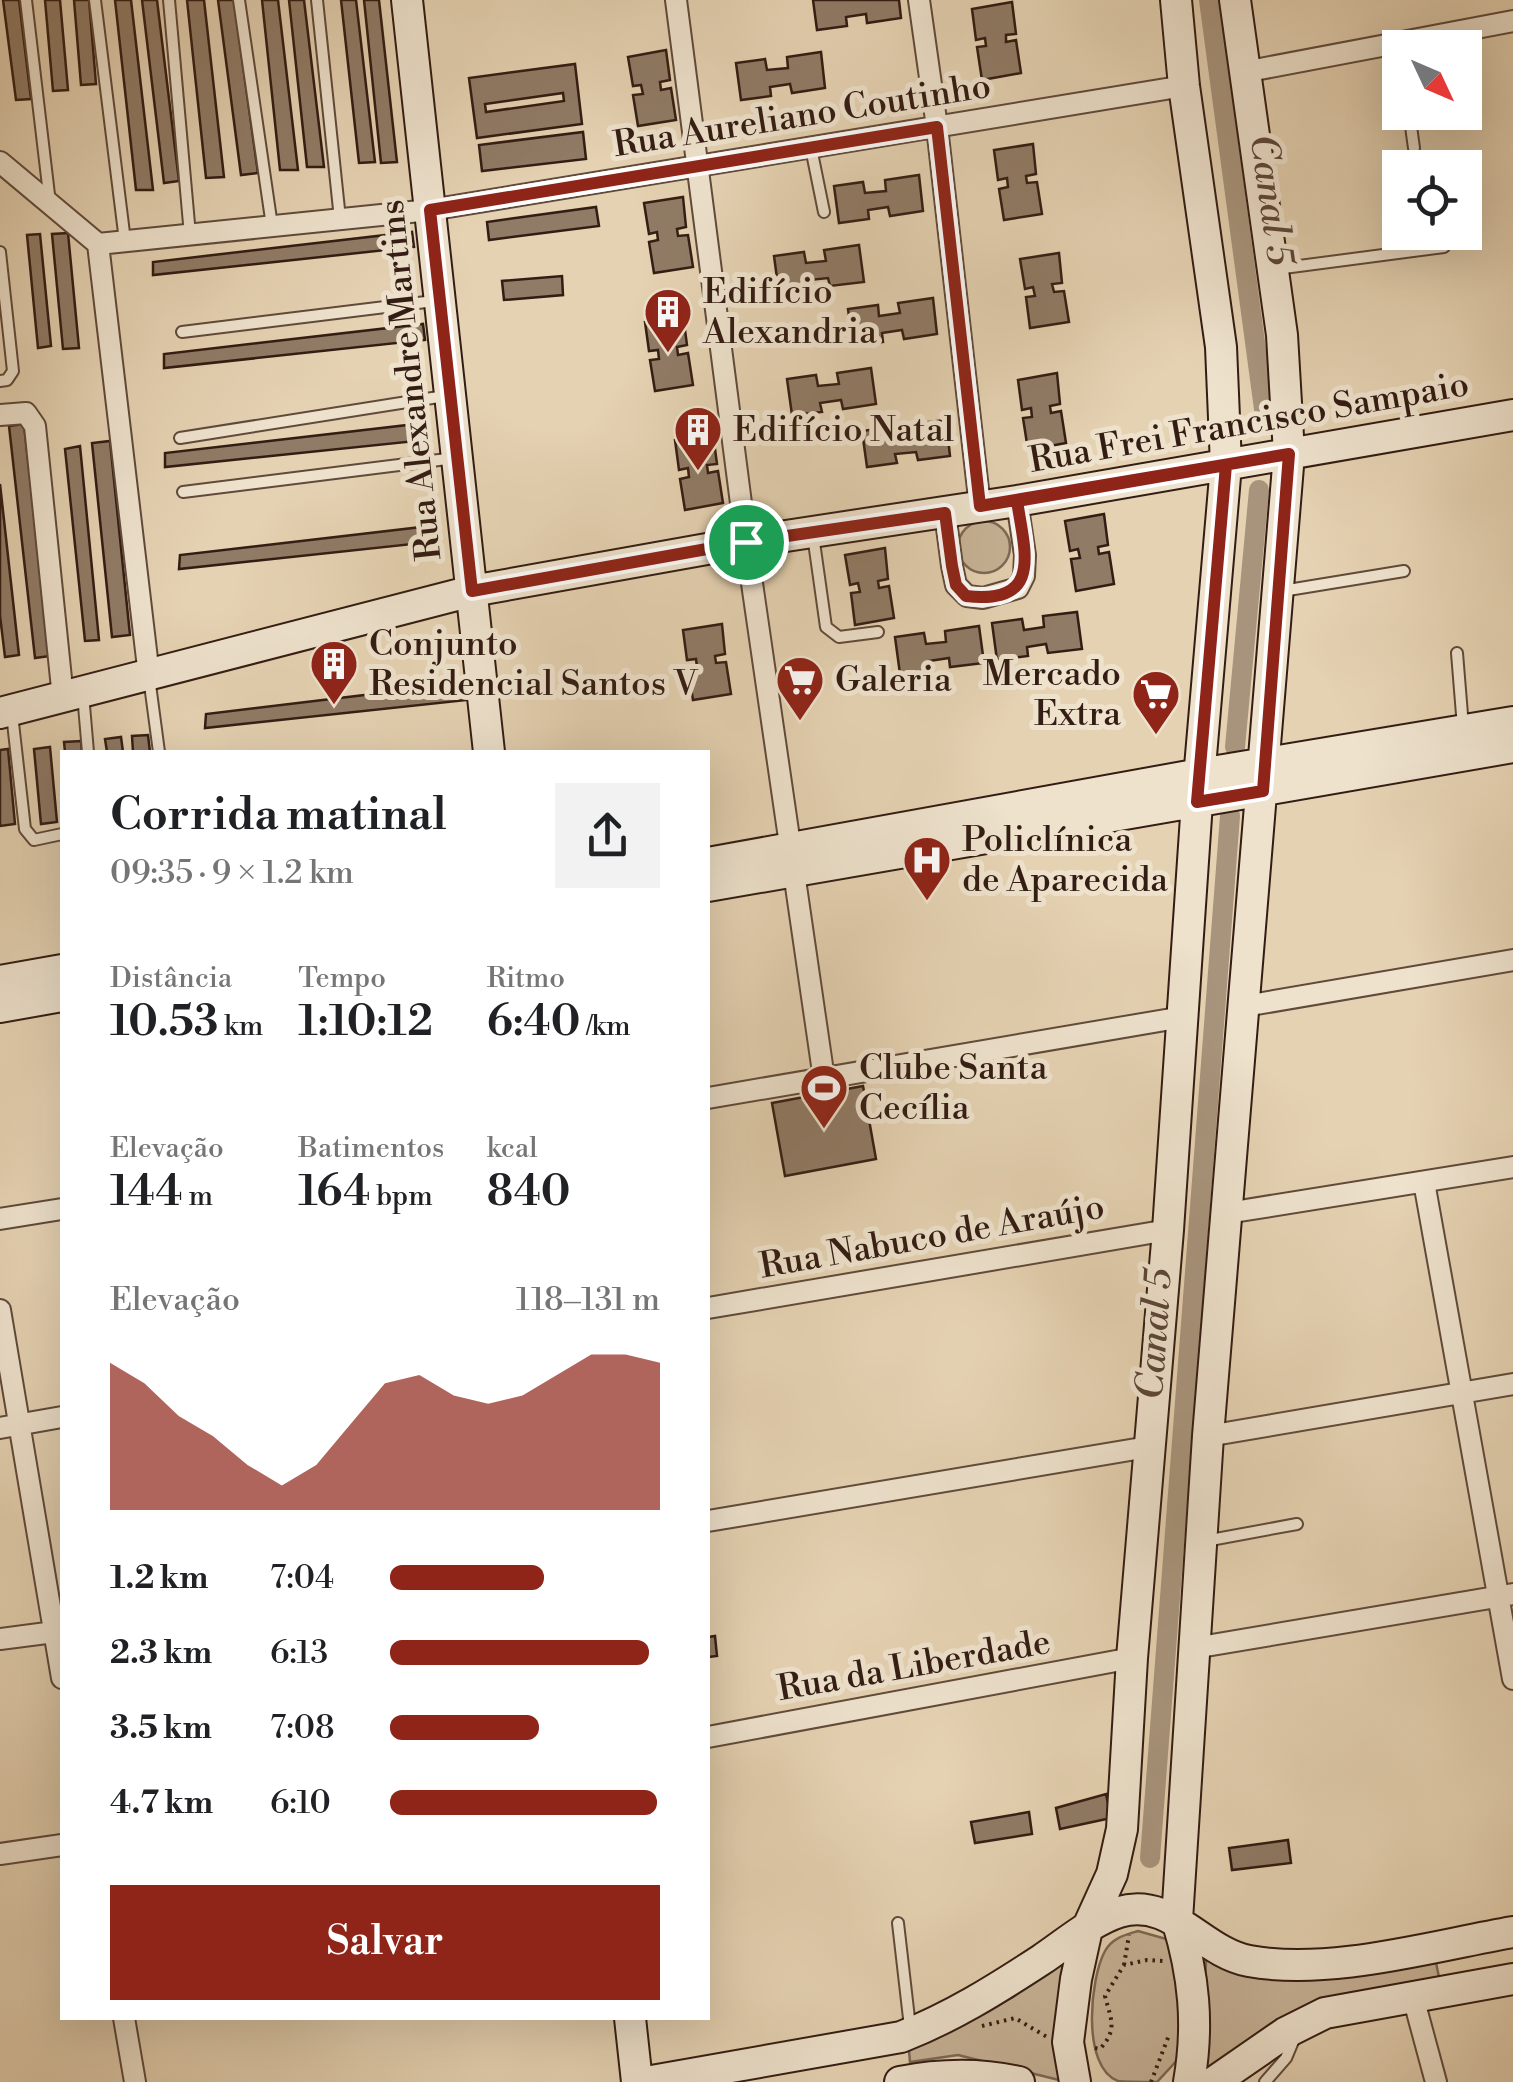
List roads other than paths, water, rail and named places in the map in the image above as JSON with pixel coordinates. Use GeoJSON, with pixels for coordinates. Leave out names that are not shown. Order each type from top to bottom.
{"type":"FeatureCollection","features":[{"type":"Feature","properties":{"kind":"main road","name":"Rua Alexandre Martins"},"geometry":{"type":"LineString","coordinates":[[407,0],[489,750]]}},
{"type":"Feature","properties":{"kind":"main road"},"geometry":{"type":"LineString","coordinates":[[1075,2082],[1068,2042],[1076,1978],[1087,1929],[1112,1874],[1122,1829],[1198,788],[1233,464],[1222,346],[1184,86],[1176,0]]}},
{"type":"Feature","properties":{"kind":"main road"},"geometry":{"type":"LineString","coordinates":[[1189,2082],[1196,2009],[1177,1920],[1208,1436],[1264,777],[1286,454],[1282,335],[1236,0]]}},
{"type":"Feature","properties":{"kind":"main road","name":"Rua Frei Francisco Sampaio"},"geometry":{"type":"LineString","coordinates":[[6,712],[472,591],[1513,415]]}},
{"type":"Feature","properties":{"kind":"main road"},"geometry":{"type":"LineString","coordinates":[[1264,777],[1513,722]]}},
{"type":"Feature","properties":{"kind":"main road"},"geometry":{"type":"LineString","coordinates":[[710,885],[791,861],[1198,788],[1513,747]]}},
{"type":"Feature","properties":{"kind":"main road"},"geometry":{"type":"LineString","coordinates":[[710,863],[791,861]]}},
{"type":"Feature","properties":{"kind":"main road"},"geometry":{"type":"LineString","coordinates":[[0,981],[60,970]]}},
{"type":"Feature","properties":{"kind":"main road"},"geometry":{"type":"LineString","coordinates":[[0,1006],[60,996]]}},
{"type":"Feature","properties":{"kind":"main road"},"geometry":{"type":"LineString","coordinates":[[646,2082],[911,2033],[982,1999],[1119,1912],[1158,1911],[1229,1956],[1265,1963],[1343,1961],[1513,1932]]}},
{"type":"Feature","properties":{"kind":"main road"},"geometry":{"type":"LineString","coordinates":[[1214,2082],[1300,2024],[1325,2013],[1513,1979]]}},
{"type":"Feature","properties":{"kind":"main road"},"geometry":{"type":"LineString","coordinates":[[630,2020],[637,2082]]}},
{"type":"Feature","properties":{"kind":"main road"},"geometry":{"type":"LineString","coordinates":[[900,2082],[930,2076],[981,2074],[1019,2082]]}},
{"type":"Feature","properties":{"kind":"street"},"geometry":{"type":"LineString","coordinates":[[676,0],[746,542],[824,1078]]}},
{"type":"Feature","properties":{"kind":"street"},"geometry":{"type":"LineString","coordinates":[[919,0],[980,506]]}},
{"type":"Feature","properties":{"kind":"street"},"geometry":{"type":"LineString","coordinates":[[1472,30],[1513,21]]}},
{"type":"Feature","properties":{"kind":"street"},"geometry":{"type":"LineString","coordinates":[[1244,72],[1382,49]]}},
{"type":"Feature","properties":{"kind":"street","name":"Rua Aureliano Coutinho"},"geometry":{"type":"LineString","coordinates":[[98,244],[430,210],[1184,86]]}},
{"type":"Feature","properties":{"kind":"street"},"geometry":{"type":"LineString","coordinates":[[0,162],[98,244],[149,676]]}},
{"type":"Feature","properties":{"kind":"street"},"geometry":{"type":"LineString","coordinates":[[0,416],[26,413],[34,426],[73,695]]}},
{"type":"Feature","properties":{"kind":"street"},"geometry":{"type":"LineString","coordinates":[[945,513],[956,585],[966,596],[1000,595],[1018,588],[1024,576],[1017,501]]}},
{"type":"Feature","properties":{"kind":"street"},"geometry":{"type":"LineString","coordinates":[[1245,1006],[1513,960]]}},
{"type":"Feature","properties":{"kind":"street"},"geometry":{"type":"LineString","coordinates":[[710,1098],[1184,1017]]}},
{"type":"Feature","properties":{"kind":"street"},"geometry":{"type":"LineString","coordinates":[[1227,1214],[1513,1167]]}},
{"type":"Feature","properties":{"kind":"street"},"geometry":{"type":"LineString","coordinates":[[1424,1182],[1462,1393],[1506,1595],[1513,1678]]}},
{"type":"Feature","properties":{"kind":"street"},"geometry":{"type":"LineString","coordinates":[[0,1220],[60,1209]]}},
{"type":"Feature","properties":{"kind":"street","name":"Rua Nabuco de Araújo"},"geometry":{"type":"LineString","coordinates":[[710,1308],[1168,1230]]}},
{"type":"Feature","properties":{"kind":"street"},"geometry":{"type":"LineString","coordinates":[[0,1310],[9,1426],[58,1632],[0,1639]]}},
{"type":"Feature","properties":{"kind":"street"},"geometry":{"type":"LineString","coordinates":[[1208,1436],[1513,1384]]}},
{"type":"Feature","properties":{"kind":"street"},"geometry":{"type":"LineString","coordinates":[[9,1426],[60,1417]]}},
{"type":"Feature","properties":{"kind":"street"},"geometry":{"type":"LineString","coordinates":[[710,1521],[1148,1446]]}},
{"type":"Feature","properties":{"kind":"street"},"geometry":{"type":"LineString","coordinates":[[1194,1648],[1506,1595]]}},
{"type":"Feature","properties":{"kind":"street","name":"Rua da Liberdade"},"geometry":{"type":"LineString","coordinates":[[710,1737],[1132,1658]]}},
{"type":"Feature","properties":{"kind":"street"},"geometry":{"type":"LineString","coordinates":[[0,1854],[60,1844]]}},
{"type":"Feature","properties":{"kind":"street"},"geometry":{"type":"LineString","coordinates":[[1413,1997],[1436,2082]]}},
{"type":"Feature","properties":{"kind":"street"},"geometry":{"type":"LineString","coordinates":[[124,2020],[135,2082]]}},
{"type":"Feature","properties":{"kind":"lane"},"geometry":{"type":"LineString","coordinates":[[26,0],[50,206]]}},
{"type":"Feature","properties":{"kind":"lane"},"geometry":{"type":"LineString","coordinates":[[96,0],[125,241]]}},
{"type":"Feature","properties":{"kind":"lane"},"geometry":{"type":"LineString","coordinates":[[169,0],[190,234]]}},
{"type":"Feature","properties":{"kind":"lane"},"geometry":{"type":"LineString","coordinates":[[240,0],[272,226]]}},
{"type":"Feature","properties":{"kind":"lane"},"geometry":{"type":"LineString","coordinates":[[317,0],[340,219]]}},
{"type":"Feature","properties":{"kind":"lane"},"geometry":{"type":"LineString","coordinates":[[1412,130],[1414,148]]}},
{"type":"Feature","properties":{"kind":"lane"},"geometry":{"type":"LineString","coordinates":[[810,148],[824,212]]}},
{"type":"Feature","properties":{"kind":"lane"},"geometry":{"type":"LineString","coordinates":[[1272,269],[1421,250]]}},
{"type":"Feature","properties":{"kind":"lane"},"geometry":{"type":"LineString","coordinates":[[0,252],[13,370],[8,380],[0,381]]}},
{"type":"Feature","properties":{"kind":"lane"},"geometry":{"type":"LineString","coordinates":[[182,332],[440,300]]}},
{"type":"Feature","properties":{"kind":"lane"},"geometry":{"type":"LineString","coordinates":[[180,438],[450,396]]}},
{"type":"Feature","properties":{"kind":"lane"},"geometry":{"type":"LineString","coordinates":[[184,492],[457,458]]}},
{"type":"Feature","properties":{"kind":"lane"},"geometry":{"type":"LineString","coordinates":[[813,532],[826,628],[840,638],[878,632]]}},
{"type":"Feature","properties":{"kind":"lane"},"geometry":{"type":"LineString","coordinates":[[1278,592],[1404,571]]}},
{"type":"Feature","properties":{"kind":"lane"},"geometry":{"type":"LineString","coordinates":[[1457,653],[1463,730]]}},
{"type":"Feature","properties":{"kind":"lane"},"geometry":{"type":"LineString","coordinates":[[149,676],[159,750]]}},
{"type":"Feature","properties":{"kind":"lane"},"geometry":{"type":"LineString","coordinates":[[73,695],[87,750]]}},
{"type":"Feature","properties":{"kind":"lane"},"geometry":{"type":"LineString","coordinates":[[6,712],[25,830],[34,840],[60,834]]}},
{"type":"Feature","properties":{"kind":"lane"},"geometry":{"type":"LineString","coordinates":[[1201,1542],[1297,1524]]}},
{"type":"Feature","properties":{"kind":"lane"},"geometry":{"type":"LineString","coordinates":[[898,1923],[911,2033]]}},
{"type":"Feature","properties":{"kind":"lane"},"geometry":{"type":"LineString","coordinates":[[1266,2082],[1286,2058],[1300,2024]]}},
{"type":"Feature","properties":{"kind":"waterway","name":"Canal 5"},"geometry":{"type":"LineString","coordinates":[[1209,0],[1264,409]]}},
{"type":"Feature","properties":{"kind":"waterway","name":"Canal 5"},"geometry":{"type":"LineString","coordinates":[[1235,747],[1259,490]]}},
{"type":"Feature","properties":{"kind":"waterway","name":"Canal 5"},"geometry":{"type":"LineString","coordinates":[[1150,1858],[1230,816]]}},
{"type":"Feature","properties":{"kind":"place","name":"Edifício Alexandria"},"geometry":{"type":"Point","coordinates":[668,354]}},
{"type":"Feature","properties":{"kind":"place","name":"Edifício Natal"},"geometry":{"type":"Point","coordinates":[698,472]}},
{"type":"Feature","properties":{"kind":"place","name":"Conjunto Residencial Santos V"},"geometry":{"type":"Point","coordinates":[334,706]}},
{"type":"Feature","properties":{"kind":"place","name":"Galeria"},"geometry":{"type":"Point","coordinates":[800,722]}},
{"type":"Feature","properties":{"kind":"place","name":"Mercado Extra"},"geometry":{"type":"Point","coordinates":[1156,736]}},
{"type":"Feature","properties":{"kind":"place","name":"Policlínica de Aparecida"},"geometry":{"type":"Point","coordinates":[927,902]}},
{"type":"Feature","properties":{"kind":"place","name":"Clube Santa Cecília"},"geometry":{"type":"Point","coordinates":[824,1130]}}]}
